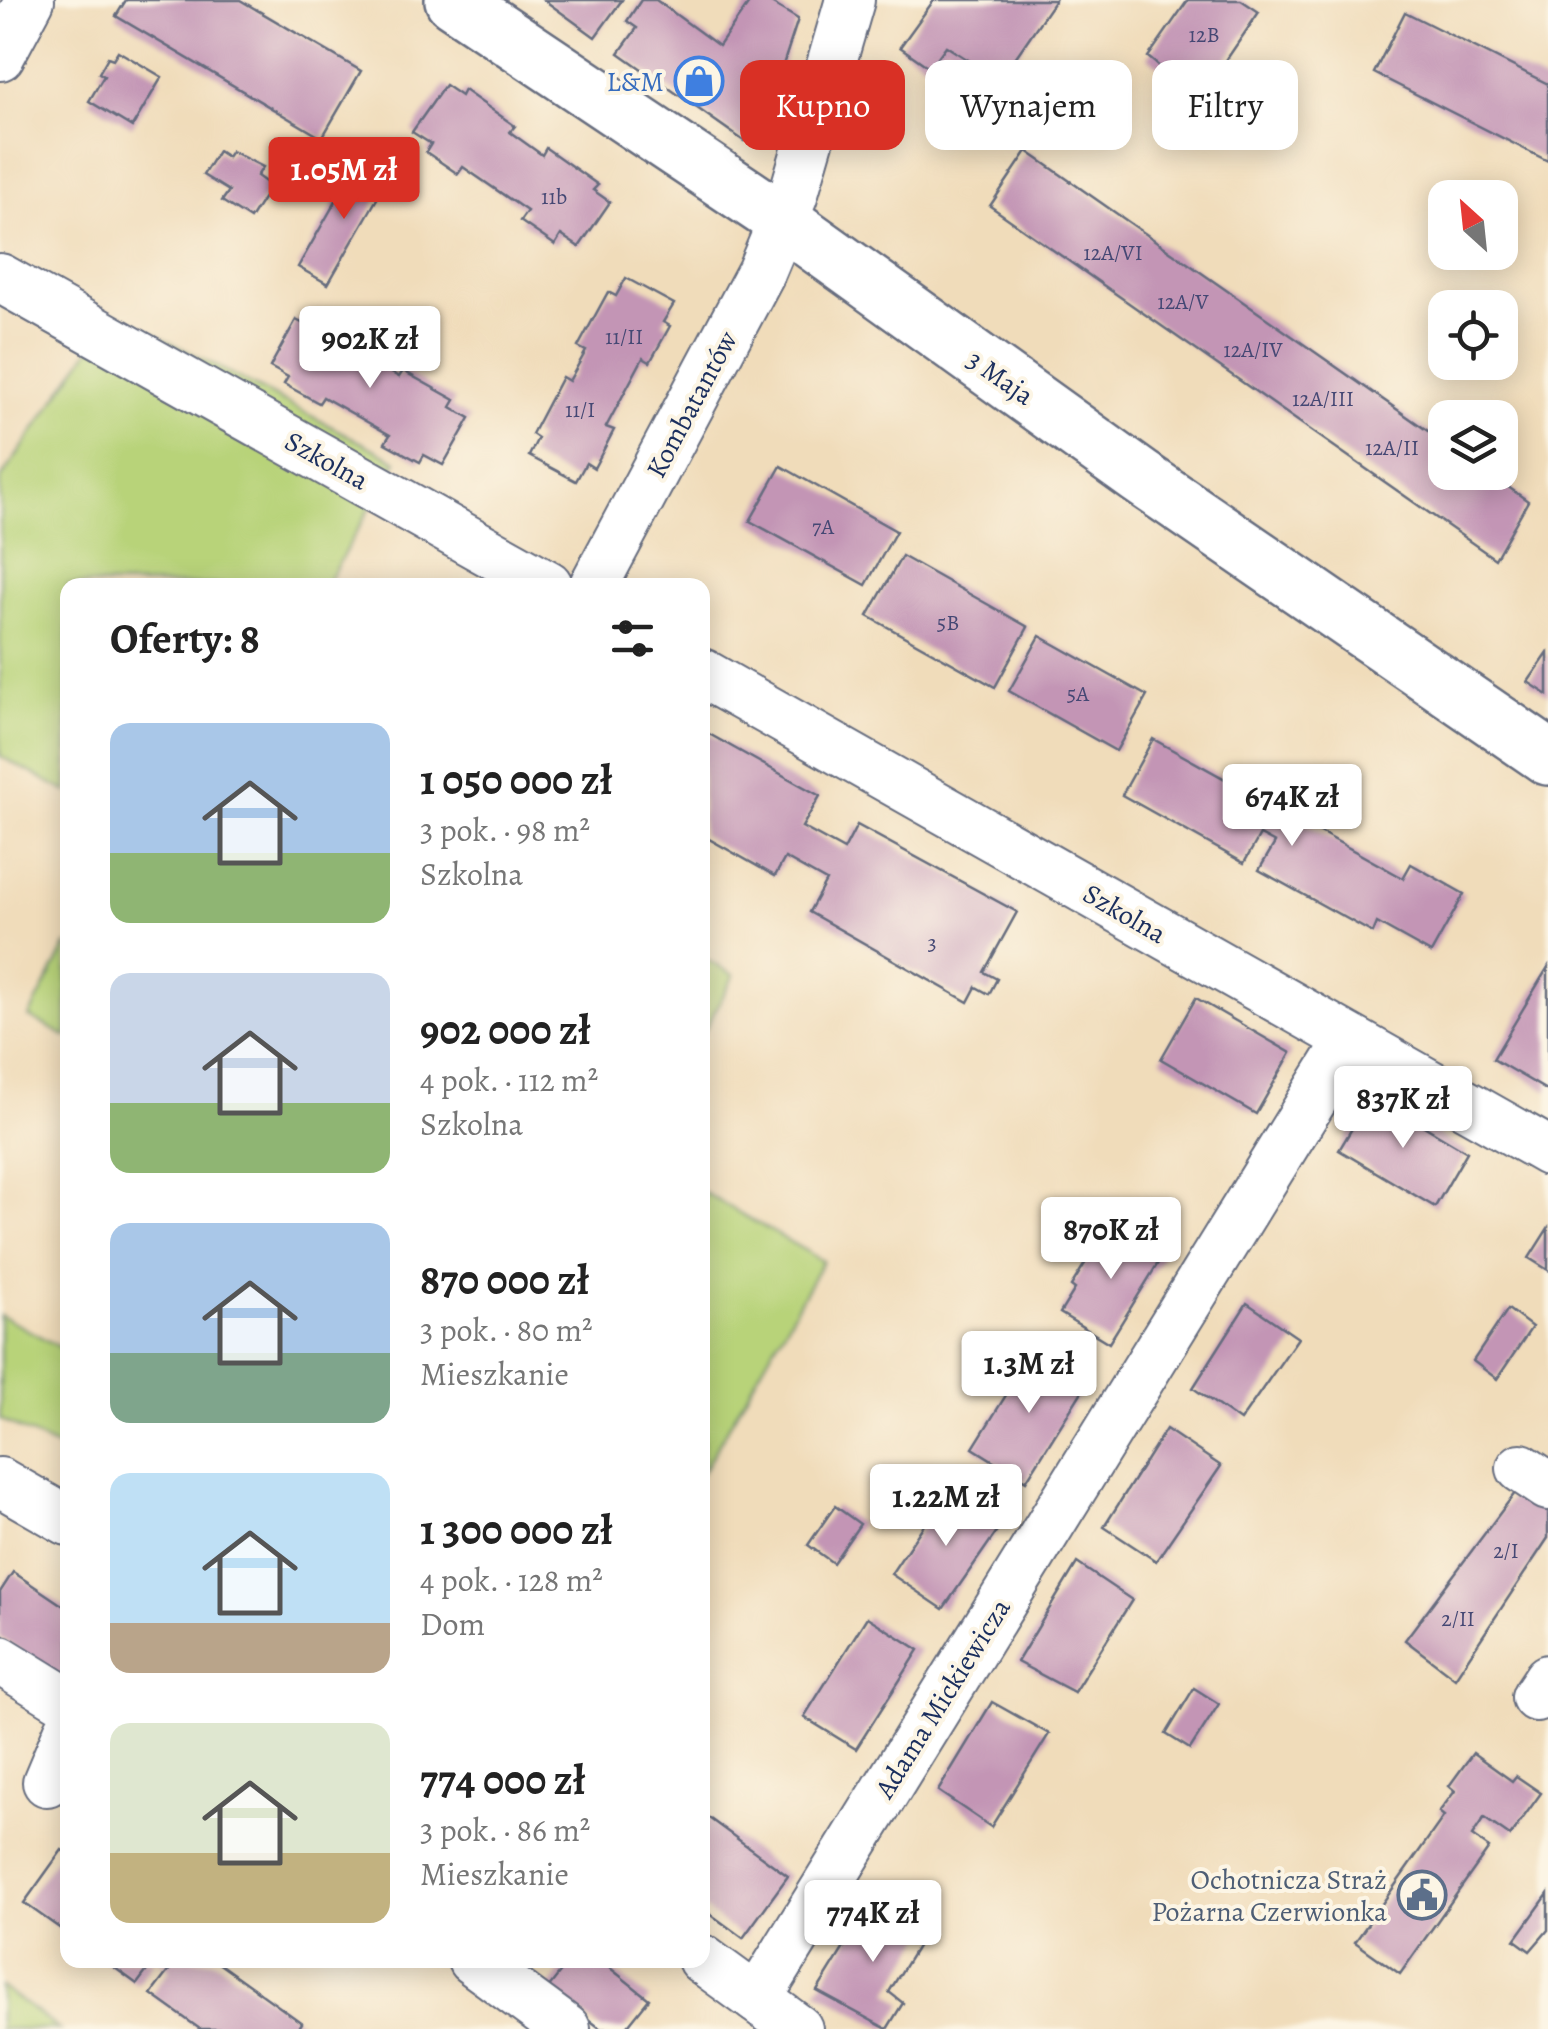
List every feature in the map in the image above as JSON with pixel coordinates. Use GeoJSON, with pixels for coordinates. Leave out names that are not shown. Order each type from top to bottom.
{"type":"FeatureCollection","features":[{"type":"Feature","properties":{"kind":"main road","name":"3 Maja"},"geometry":{"type":"LineString","coordinates":[[452,0],[782,220],[1140,476],[1548,757]]}},
{"type":"Feature","properties":{"kind":"street"},"geometry":{"type":"LineString","coordinates":[[0,56],[30,0]]}},
{"type":"Feature","properties":{"kind":"street","name":"Kombatantów"},"geometry":{"type":"LineString","coordinates":[[598,578],[761,272],[782,220],[850,0]]}},
{"type":"Feature","properties":{"kind":"street","name":"Szkolna"},"geometry":{"type":"LineString","coordinates":[[0,278],[536,578]]}},
{"type":"Feature","properties":{"kind":"street","name":"Szkolna"},"geometry":{"type":"LineString","coordinates":[[710,678],[1548,1151]]}},
{"type":"Feature","properties":{"kind":"street","name":"Adama Mickiewicza"},"geometry":{"type":"LineString","coordinates":[[757,1999],[1349,1041]]}},
{"type":"Feature","properties":{"kind":"street"},"geometry":{"type":"LineString","coordinates":[[0,1482],[60,1516]]}},
{"type":"Feature","properties":{"kind":"street"},"geometry":{"type":"LineString","coordinates":[[0,1660],[60,1697]]}},
{"type":"Feature","properties":{"kind":"street"},"geometry":{"type":"LineString","coordinates":[[48,1782],[60,1752]]}},
{"type":"Feature","properties":{"kind":"street"},"geometry":{"type":"LineString","coordinates":[[710,1965],[798,2029]]}},
{"type":"Feature","properties":{"kind":"street"},"geometry":{"type":"LineString","coordinates":[[522,1974],[566,2029]]}},
{"type":"Feature","properties":{"kind":"green space"},"geometry":{"type":"Polygon","coordinates":[[[115,313],[397,461],[330,578],[60,578],[60,788],[0,756],[0,480],[115,313]]]}},
{"type":"Feature","properties":{"kind":"green space"},"geometry":{"type":"Polygon","coordinates":[[[60,957],[60,1033],[29,1017],[60,957]]]}},
{"type":"Feature","properties":{"kind":"green space"},"geometry":{"type":"Polygon","coordinates":[[[710,962],[734,975],[710,1020],[710,962]]]}},
{"type":"Feature","properties":{"kind":"green space"},"geometry":{"type":"Polygon","coordinates":[[[710,1196],[823,1261],[710,1459],[710,1196]]]}},
{"type":"Feature","properties":{"kind":"green space"},"geometry":{"type":"Polygon","coordinates":[[[0,1315],[60,1347],[60,1449],[0,1419],[0,1315]]]}},
{"type":"Feature","properties":{"kind":"green space"},"geometry":{"type":"Polygon","coordinates":[[[0,1986],[59,2029],[0,2029],[0,1986]]]}},
{"type":"Feature","properties":{"kind":"building"},"geometry":{"type":"Polygon","coordinates":[[[126,0],[240,0],[361,71],[322,138],[116,16],[126,0]]]}},
{"type":"Feature","properties":{"kind":"building"},"geometry":{"type":"Polygon","coordinates":[[[544,0],[622,0],[595,37],[544,0]]]}},
{"type":"Feature","properties":{"kind":"building"},"geometry":{"type":"Polygon","coordinates":[[[641,0],[656,0],[719,46],[751,0],[766,0],[798,19],[785,60],[740,60],[740,138],[619,53],[637,28],[627,21],[641,0]]]}},
{"type":"Feature","properties":{"kind":"building"},"geometry":{"type":"Polygon","coordinates":[[[934,0],[1055,0],[1014,60],[968,60],[946,46],[936,60],[925,60],[925,64],[900,47],[934,0]]]}},
{"type":"Feature","properties":{"kind":"building"},"geometry":{"type":"Polygon","coordinates":[[[1188,0],[1241,0],[1259,12],[1226,60],[1152,60],[1148,57],[1188,0]]]}},
{"type":"Feature","properties":{"kind":"building"},"geometry":{"type":"Polygon","coordinates":[[[1405,12],[1548,84],[1548,161],[1374,73],[1405,12]]]}},
{"type":"Feature","properties":{"kind":"building"},"geometry":{"type":"Polygon","coordinates":[[[118,51],[162,77],[132,127],[89,101],[104,76],[99,73],[108,57],[113,59],[118,51]]]}},
{"type":"Feature","properties":{"kind":"building"},"geometry":{"type":"Polygon","coordinates":[[[445,85],[461,96],[464,90],[515,126],[510,132],[542,155],[546,148],[598,185],[593,190],[610,202],[579,247],[561,235],[555,245],[520,221],[527,211],[463,167],[458,174],[426,152],[431,144],[412,132],[445,85]]]}},
{"type":"Feature","properties":{"kind":"building"},"geometry":{"type":"Polygon","coordinates":[[[218,151],[227,157],[231,151],[263,167],[257,176],[271,186],[250,219],[222,201],[229,191],[203,175],[218,151]]]}},
{"type":"Feature","properties":{"kind":"building"},"geometry":{"type":"Polygon","coordinates":[[[1027,151],[1428,431],[1428,490],[1512,490],[1528,501],[1495,559],[990,206],[1027,151]]]}},
{"type":"Feature","properties":{"kind":"building"},"geometry":{"type":"Polygon","coordinates":[[[360,159],[390,176],[328,284],[298,267],[360,159]]]}},
{"type":"Feature","properties":{"kind":"building"},"geometry":{"type":"Polygon","coordinates":[[[626,278],[674,304],[663,322],[670,326],[650,362],[643,358],[606,427],[614,430],[594,468],[586,463],[576,481],[529,456],[538,438],[532,434],[562,377],[569,381],[586,351],[578,347],[608,292],[616,296],[626,278]]]}},
{"type":"Feature","properties":{"kind":"building"},"geometry":{"type":"Polygon","coordinates":[[[296,320],[314,329],[319,321],[375,352],[370,361],[399,377],[403,371],[455,400],[451,407],[470,418],[443,465],[424,455],[420,462],[385,443],[390,435],[323,397],[319,403],[284,384],[288,377],[270,367],[296,320]]]}},
{"type":"Feature","properties":{"kind":"building"},"geometry":{"type":"Polygon","coordinates":[[[781,466],[896,531],[866,585],[750,521],[781,466]]]}},
{"type":"Feature","properties":{"kind":"building"},"geometry":{"type":"Polygon","coordinates":[[[902,556],[1028,627],[995,687],[868,616],[902,556]]]}},
{"type":"Feature","properties":{"kind":"building"},"geometry":{"type":"Polygon","coordinates":[[[1040,636],[1147,696],[1116,751],[1009,691],[1040,636]]]}},
{"type":"Feature","properties":{"kind":"building"},"geometry":{"type":"Polygon","coordinates":[[[1548,653],[1548,695],[1528,682],[1548,653]]]}},
{"type":"Feature","properties":{"kind":"building"},"geometry":{"type":"Polygon","coordinates":[[[710,734],[820,796],[802,827],[844,850],[857,825],[1017,912],[984,972],[997,979],[989,994],[976,987],[968,1002],[809,912],[826,881],[785,858],[775,876],[710,839],[710,734]]]}},
{"type":"Feature","properties":{"kind":"building"},"geometry":{"type":"Polygon","coordinates":[[[1153,739],[1403,878],[1411,864],[1464,894],[1431,953],[1377,923],[1373,933],[1259,870],[1275,843],[1260,835],[1244,863],[1122,795],[1153,739]]]}},
{"type":"Feature","properties":{"kind":"building"},"geometry":{"type":"Polygon","coordinates":[[[1548,967],[1548,1091],[1493,1059],[1548,967]]]}},
{"type":"Feature","properties":{"kind":"building"},"geometry":{"type":"Polygon","coordinates":[[[1196,998],[1291,1053],[1256,1114],[1161,1059],[1196,998]]]}},
{"type":"Feature","properties":{"kind":"building"},"geometry":{"type":"Polygon","coordinates":[[[1372,1095],[1467,1152],[1435,1207],[1339,1150],[1372,1095]]]}},
{"type":"Feature","properties":{"kind":"building"},"geometry":{"type":"Polygon","coordinates":[[[1111,1222],[1163,1255],[1109,1343],[1060,1313],[1075,1289],[1071,1286],[1111,1222]]]}},
{"type":"Feature","properties":{"kind":"building"},"geometry":{"type":"Polygon","coordinates":[[[1548,1228],[1548,1270],[1529,1258],[1548,1228]]]}},
{"type":"Feature","properties":{"kind":"building"},"geometry":{"type":"Polygon","coordinates":[[[1247,1303],[1298,1338],[1240,1421],[1193,1388],[1247,1303]]]}},
{"type":"Feature","properties":{"kind":"building"},"geometry":{"type":"Polygon","coordinates":[[[1508,1309],[1532,1327],[1497,1379],[1473,1361],[1508,1309]]]}},
{"type":"Feature","properties":{"kind":"building"},"geometry":{"type":"Polygon","coordinates":[[[1033,1352],[1086,1385],[1026,1481],[973,1448],[1033,1352]]]}},
{"type":"Feature","properties":{"kind":"building"},"geometry":{"type":"Polygon","coordinates":[[[1166,1429],[1221,1466],[1156,1561],[1104,1527],[1166,1429]]]}},
{"type":"Feature","properties":{"kind":"building"},"geometry":{"type":"Polygon","coordinates":[[[948,1489],[1002,1524],[943,1609],[891,1574],[948,1489]]]}},
{"type":"Feature","properties":{"kind":"building"},"geometry":{"type":"Polygon","coordinates":[[[1518,1489],[1548,1511],[1548,1538],[1455,1678],[1405,1640],[1518,1489]]]}},
{"type":"Feature","properties":{"kind":"building"},"geometry":{"type":"Polygon","coordinates":[[[835,1506],[860,1524],[833,1563],[808,1545],[835,1506]]]}},
{"type":"Feature","properties":{"kind":"building"},"geometry":{"type":"Polygon","coordinates":[[[1077,1563],[1132,1600],[1074,1692],[1017,1662],[1077,1563]]]}},
{"type":"Feature","properties":{"kind":"building"},"geometry":{"type":"Polygon","coordinates":[[[13,1572],[60,1604],[60,1678],[0,1637],[0,1592],[13,1572]]]}},
{"type":"Feature","properties":{"kind":"building"},"geometry":{"type":"Polygon","coordinates":[[[867,1617],[919,1650],[856,1749],[804,1717],[867,1617]]]}},
{"type":"Feature","properties":{"kind":"building"},"geometry":{"type":"Polygon","coordinates":[[[1194,1688],[1219,1704],[1190,1749],[1166,1734],[1194,1688]]]}},
{"type":"Feature","properties":{"kind":"building"},"geometry":{"type":"Polygon","coordinates":[[[992,1702],[1049,1734],[991,1827],[938,1791],[992,1702]]]}},
{"type":"Feature","properties":{"kind":"building","name":"Ochotnicza Straż Pożarna Czerwionka"},"geometry":{"type":"Polygon","coordinates":[[[1473,1753],[1512,1781],[1516,1776],[1541,1793],[1510,1836],[1484,1818],[1472,1836],[1489,1848],[1400,1974],[1355,1942],[1444,1816],[1439,1812],[1455,1791],[1449,1786],[1473,1753]]]}},
{"type":"Feature","properties":{"kind":"building"},"geometry":{"type":"Polygon","coordinates":[[[710,1819],[788,1876],[743,1938],[710,1914],[710,1819]]]}},
{"type":"Feature","properties":{"kind":"building"},"geometry":{"type":"Polygon","coordinates":[[[60,1853],[60,1928],[24,1903],[60,1853]]]}},
{"type":"Feature","properties":{"kind":"building"},"geometry":{"type":"Polygon","coordinates":[[[1548,1894],[1548,1930],[1530,1951],[1515,1940],[1548,1894]]]}},
{"type":"Feature","properties":{"kind":"building"},"geometry":{"type":"Polygon","coordinates":[[[873,1901],[926,1932],[889,1992],[903,2003],[887,2029],[817,1991],[873,1901]]]}},
{"type":"Feature","properties":{"kind":"building"},"geometry":{"type":"Polygon","coordinates":[[[115,1968],[149,1968],[137,1984],[115,1968]]]}},
{"type":"Feature","properties":{"kind":"building"},"geometry":{"type":"Polygon","coordinates":[[[225,1968],[302,2023],[298,2029],[200,2029],[151,1994],[170,1969],[225,1968]]]}},
{"type":"Feature","properties":{"kind":"building"},"geometry":{"type":"Polygon","coordinates":[[[564,1968],[610,1968],[649,1999],[625,2029],[601,2029],[548,1988],[564,1968]]]}},
{"type":"Feature","properties":{"kind":"place","name":"L&M"},"geometry":{"type":"Point","coordinates":[699,81]}},
{"type":"Feature","properties":{"kind":"place","name":"Ochotnicza Straż Pożarna Czerwionka"},"geometry":{"type":"Point","coordinates":[1422,1895]}}]}
